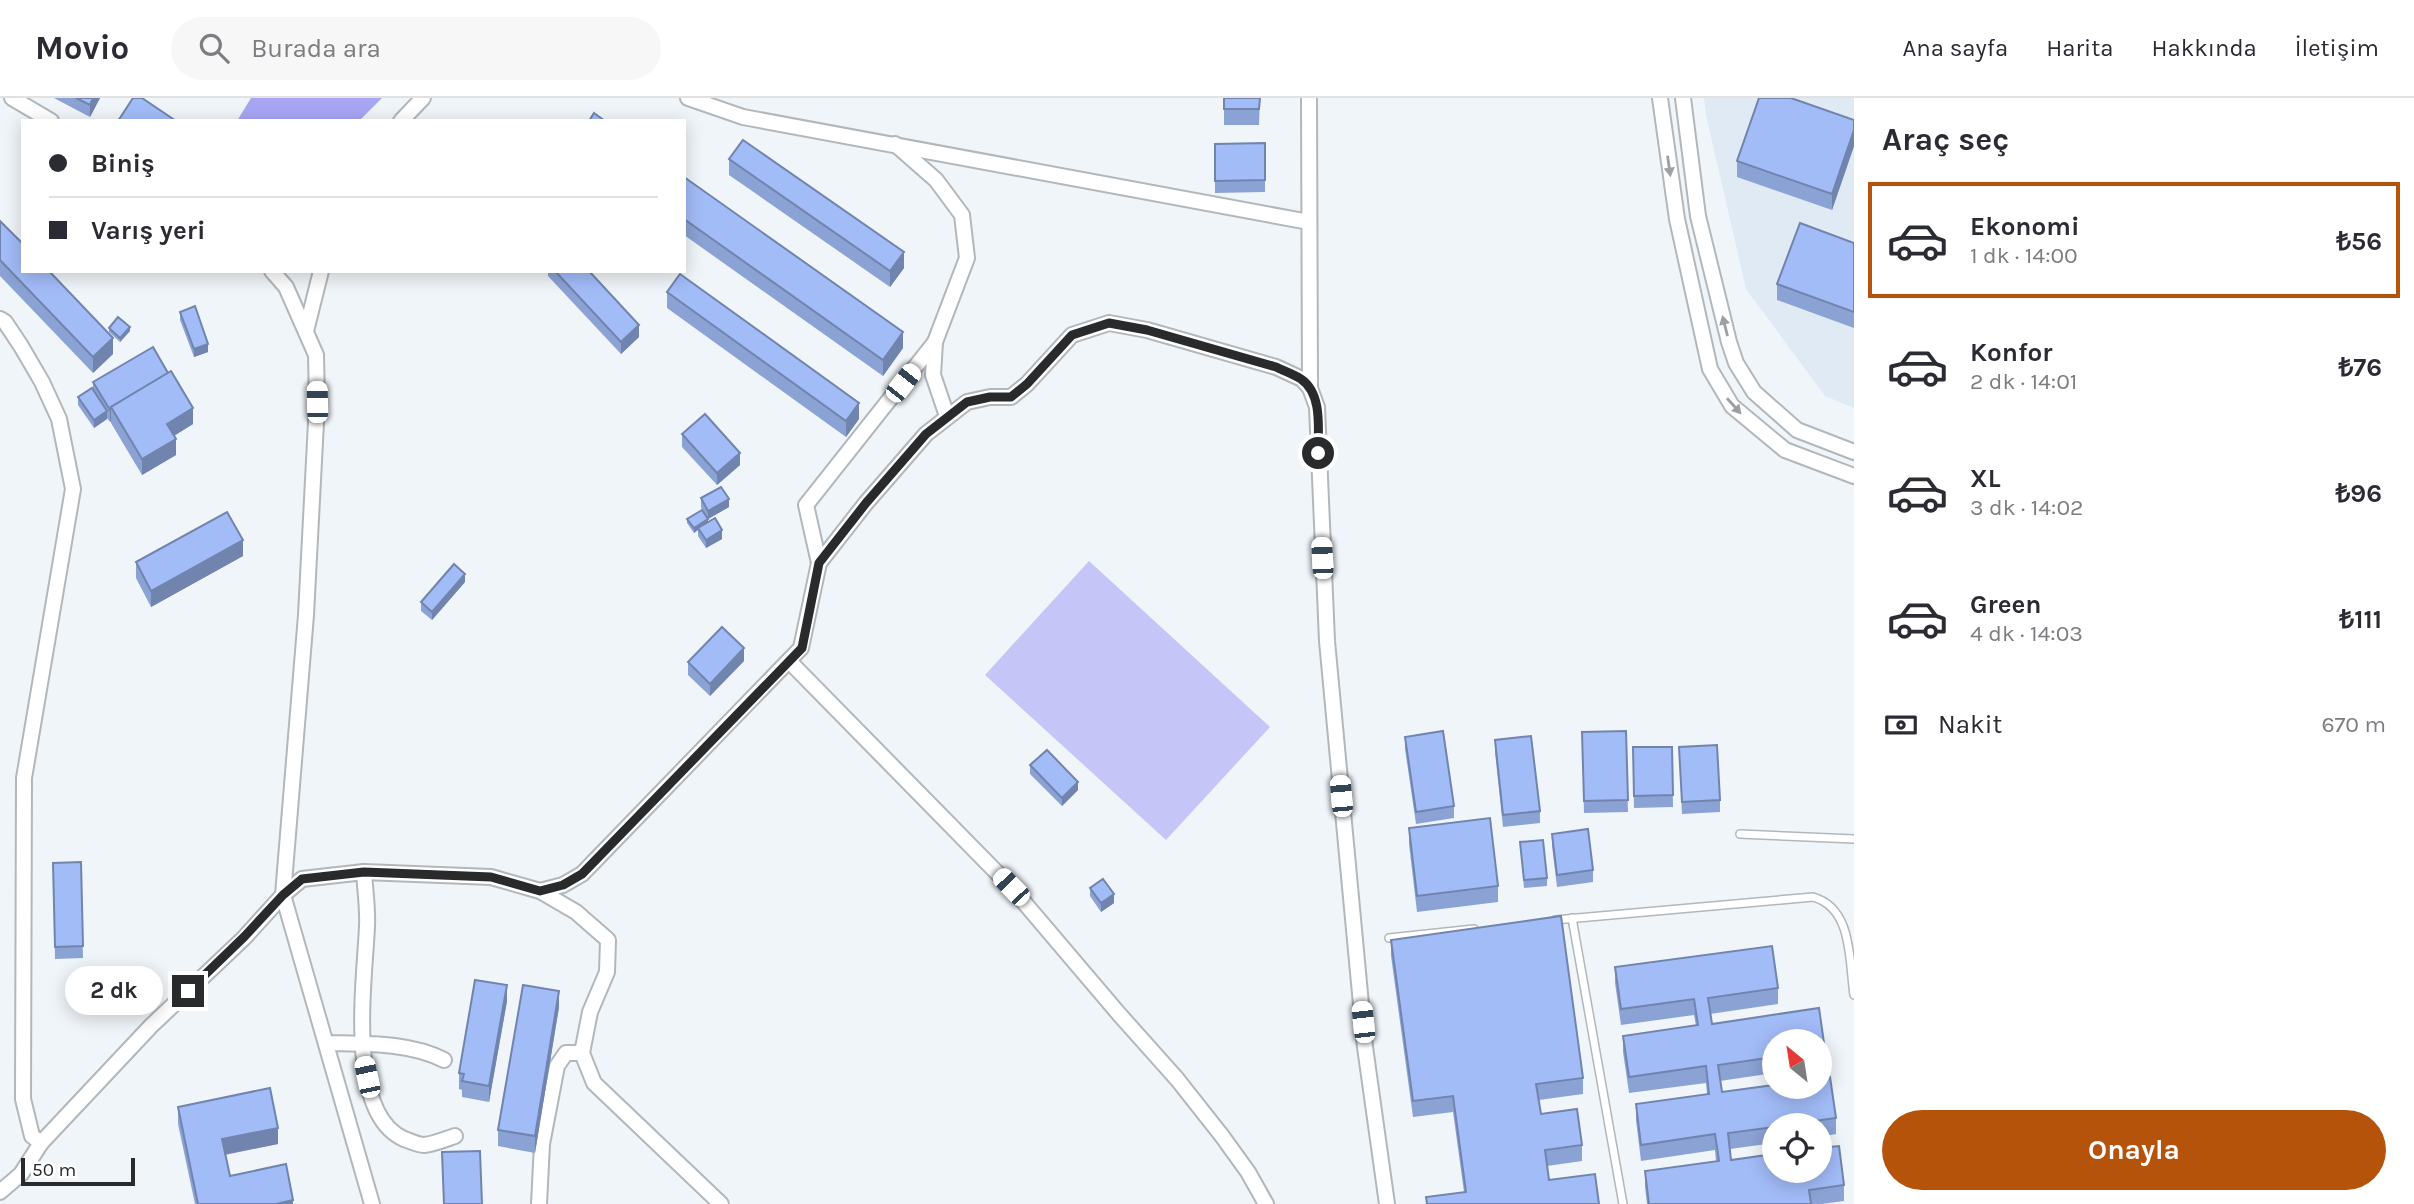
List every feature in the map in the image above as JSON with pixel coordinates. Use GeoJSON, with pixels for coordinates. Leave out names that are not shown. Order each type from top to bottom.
{"type":"FeatureCollection","features":[{"type":"Feature","properties":{"kind":"street"},"geometry":{"type":"LineString","coordinates":[[12,98],[48,119]]}},
{"type":"Feature","properties":{"kind":"street"},"geometry":{"type":"LineString","coordinates":[[403,119],[423,98]]}},
{"type":"Feature","properties":{"kind":"street"},"geometry":{"type":"LineString","coordinates":[[688,98],[743,117],[1308,222]]}},
{"type":"Feature","properties":{"kind":"street"},"geometry":{"type":"LineString","coordinates":[[1309,98],[1310,388],[1317,408],[1327,641],[1365,1047],[1387,1204]]}},
{"type":"Feature","properties":{"kind":"street"},"geometry":{"type":"LineString","coordinates":[[1660,98],[1677,219],[1703,348],[1710,369],[1732,406],[1785,450],[1854,476]]}},
{"type":"Feature","properties":{"kind":"street"},"geometry":{"type":"LineString","coordinates":[[1683,98],[1698,216],[1736,363],[1754,392],[1797,430]]}},
{"type":"Feature","properties":{"kind":"street"},"geometry":{"type":"LineString","coordinates":[[894,144],[936,180],[962,215],[967,258],[935,342],[933,375],[947,416]]}},
{"type":"Feature","properties":{"kind":"street"},"geometry":{"type":"LineString","coordinates":[[274,273],[286,287],[316,355],[316,414],[305,628],[283,895],[372,1204]]}},
{"type":"Feature","properties":{"kind":"street"},"geometry":{"type":"LineString","coordinates":[[306,332],[321,273]]}},
{"type":"Feature","properties":{"kind":"street"},"geometry":{"type":"LineString","coordinates":[[0,319],[21,346],[59,419],[73,489],[24,778],[23,1099],[32,1136],[41,1143]]}},
{"type":"Feature","properties":{"kind":"street"},"geometry":{"type":"LineString","coordinates":[[819,563],[866,503],[926,434],[967,402],[990,397],[1011,397],[1027,384],[1072,335],[1109,323],[1147,330],[1276,367],[1302,380],[1310,388]]}},
{"type":"Feature","properties":{"kind":"street"},"geometry":{"type":"LineString","coordinates":[[540,891],[563,885],[582,874],[802,648],[819,563],[806,505],[935,342]]}},
{"type":"Feature","properties":{"kind":"street"},"geometry":{"type":"LineString","coordinates":[[1710,369],[1715,373],[1728,373],[1736,363]]}},
{"type":"Feature","properties":{"kind":"street"},"geometry":{"type":"LineString","coordinates":[[1785,450],[1781,444],[1784,432],[1790,429],[1854,452]]}},
{"type":"Feature","properties":{"kind":"street"},"geometry":{"type":"LineString","coordinates":[[789,661],[1011,887],[1177,1079],[1248,1172],[1266,1204]]}},
{"type":"Feature","properties":{"kind":"street"},"geometry":{"type":"LineString","coordinates":[[0,1192],[21,1174],[41,1143],[151,1026],[244,937],[283,895],[302,879],[364,872],[491,877],[540,891],[576,912],[608,940],[607,972],[590,1012],[583,1053],[594,1083],[720,1204]]}},
{"type":"Feature","properties":{"kind":"street"},"geometry":{"type":"LineString","coordinates":[[364,872],[368,922],[362,1044],[371,1095],[390,1130],[422,1145],[455,1136]]}},
{"type":"Feature","properties":{"kind":"street"},"geometry":{"type":"LineString","coordinates":[[326,1043],[427,1051],[444,1060]]}},
{"type":"Feature","properties":{"kind":"street"},"geometry":{"type":"LineString","coordinates":[[540,1204],[542,1144],[556,1066],[566,1053],[583,1053]]}},
{"type":"Feature","properties":{"kind":"lane"},"geometry":{"type":"LineString","coordinates":[[1740,834],[1854,839]]}},
{"type":"Feature","properties":{"kind":"lane"},"geometry":{"type":"LineString","coordinates":[[1546,921],[1813,897],[1827,902],[1841,917],[1854,995]]}},
{"type":"Feature","properties":{"kind":"lane"},"geometry":{"type":"LineString","coordinates":[[1572,918],[1623,1204]]}},
{"type":"Feature","properties":{"kind":"lane"},"geometry":{"type":"LineString","coordinates":[[1389,938],[1480,928]]}},
{"type":"Feature","properties":{"kind":"shaded area"},"geometry":{"type":"Polygon","coordinates":[[[251,98],[382,98],[361,119],[238,119],[251,98]]]}},
{"type":"Feature","properties":{"kind":"shaded area"},"geometry":{"type":"Polygon","coordinates":[[[1704,98],[1854,98],[1854,408],[1825,396],[1746,289],[1704,98]]]}},
{"type":"Feature","properties":{"kind":"shaded area"},"geometry":{"type":"Polygon","coordinates":[[[1089,561],[1270,727],[1166,840],[985,675],[1089,561]]]}},
{"type":"Feature","properties":{"kind":"building"},"geometry":{"type":"Polygon","coordinates":[[[76,98],[93,98],[90,105],[76,98]]]}},
{"type":"Feature","properties":{"kind":"building"},"geometry":{"type":"Polygon","coordinates":[[[133,98],[142,98],[173,119],[119,119],[133,98]]]}},
{"type":"Feature","properties":{"kind":"building"},"geometry":{"type":"Polygon","coordinates":[[[1224,98],[1260,98],[1259,109],[1224,109],[1224,98]]]}},
{"type":"Feature","properties":{"kind":"building"},"geometry":{"type":"Polygon","coordinates":[[[1759,98],[1791,98],[1854,120],[1854,130],[1832,194],[1737,161],[1759,98]]]}},
{"type":"Feature","properties":{"kind":"building"},"geometry":{"type":"Polygon","coordinates":[[[594,113],[602,119],[590,119],[594,113]]]}},
{"type":"Feature","properties":{"kind":"building"},"geometry":{"type":"Polygon","coordinates":[[[743,140],[904,252],[890,271],[729,159],[743,140]]]}},
{"type":"Feature","properties":{"kind":"building"},"geometry":{"type":"Polygon","coordinates":[[[1265,143],[1265,180],[1215,181],[1215,144],[1265,143]]]}},
{"type":"Feature","properties":{"kind":"building"},"geometry":{"type":"Polygon","coordinates":[[[686,178],[903,332],[883,360],[686,220],[686,178]]]}},
{"type":"Feature","properties":{"kind":"building"},"geometry":{"type":"Polygon","coordinates":[[[0,221],[21,242],[21,273],[51,273],[113,338],[93,357],[0,260],[0,221]]]}},
{"type":"Feature","properties":{"kind":"building"},"geometry":{"type":"Polygon","coordinates":[[[1800,223],[1854,243],[1854,312],[1777,284],[1800,223]]]}},
{"type":"Feature","properties":{"kind":"building"},"geometry":{"type":"Polygon","coordinates":[[[557,273],[591,273],[639,325],[621,342],[557,273]]]}},
{"type":"Feature","properties":{"kind":"building"},"geometry":{"type":"Polygon","coordinates":[[[680,274],[859,403],[846,421],[667,292],[680,274]]]}},
{"type":"Feature","properties":{"kind":"building"},"geometry":{"type":"Polygon","coordinates":[[[195,306],[208,344],[194,349],[180,312],[195,306]]]}},
{"type":"Feature","properties":{"kind":"building"},"geometry":{"type":"Polygon","coordinates":[[[118,317],[130,327],[120,338],[109,328],[118,317]]]}},
{"type":"Feature","properties":{"kind":"building"},"geometry":{"type":"Polygon","coordinates":[[[153,347],[168,373],[110,410],[93,382],[153,347]]]}},
{"type":"Feature","properties":{"kind":"building"},"geometry":{"type":"Polygon","coordinates":[[[171,371],[193,408],[167,424],[176,439],[142,459],[111,407],[171,371]]]}},
{"type":"Feature","properties":{"kind":"building"},"geometry":{"type":"Polygon","coordinates":[[[92,388],[107,411],[94,420],[78,397],[92,388]]]}},
{"type":"Feature","properties":{"kind":"building"},"geometry":{"type":"Polygon","coordinates":[[[705,414],[740,453],[717,473],[682,434],[705,414]]]}},
{"type":"Feature","properties":{"kind":"building"},"geometry":{"type":"Polygon","coordinates":[[[721,487],[729,499],[708,511],[701,498],[721,487]]]}},
{"type":"Feature","properties":{"kind":"building"},"geometry":{"type":"Polygon","coordinates":[[[702,510],[708,519],[694,528],[687,519],[702,510]]]}},
{"type":"Feature","properties":{"kind":"building"},"geometry":{"type":"Polygon","coordinates":[[[227,512],[243,540],[151,591],[136,562],[227,512]]]}},
{"type":"Feature","properties":{"kind":"building"},"geometry":{"type":"Polygon","coordinates":[[[715,518],[722,530],[706,540],[698,528],[715,518]]]}},
{"type":"Feature","properties":{"kind":"building"},"geometry":{"type":"Polygon","coordinates":[[[454,564],[465,574],[432,612],[421,602],[454,564]]]}},
{"type":"Feature","properties":{"kind":"building"},"geometry":{"type":"Polygon","coordinates":[[[722,627],[744,648],[710,684],[688,662],[722,627]]]}},
{"type":"Feature","properties":{"kind":"building"},"geometry":{"type":"Polygon","coordinates":[[[1443,731],[1454,806],[1416,812],[1405,737],[1443,731]]]}},
{"type":"Feature","properties":{"kind":"building"},"geometry":{"type":"Polygon","coordinates":[[[1626,731],[1628,800],[1584,801],[1582,732],[1626,731]]]}},
{"type":"Feature","properties":{"kind":"building"},"geometry":{"type":"Polygon","coordinates":[[[1531,736],[1540,811],[1503,815],[1495,740],[1531,736]]]}},
{"type":"Feature","properties":{"kind":"building"},"geometry":{"type":"Polygon","coordinates":[[[1717,745],[1720,800],[1682,802],[1679,747],[1717,745]]]}},
{"type":"Feature","properties":{"kind":"building"},"geometry":{"type":"Polygon","coordinates":[[[1633,747],[1672,747],[1673,795],[1634,796],[1633,747]]]}},
{"type":"Feature","properties":{"kind":"building"},"geometry":{"type":"Polygon","coordinates":[[[1047,750],[1078,782],[1062,798],[1030,765],[1047,750]]]}},
{"type":"Feature","properties":{"kind":"building"},"geometry":{"type":"Polygon","coordinates":[[[1490,818],[1498,886],[1417,896],[1409,828],[1490,818]]]}},
{"type":"Feature","properties":{"kind":"building"},"geometry":{"type":"Polygon","coordinates":[[[1588,829],[1593,870],[1557,875],[1552,834],[1588,829]]]}},
{"type":"Feature","properties":{"kind":"building"},"geometry":{"type":"Polygon","coordinates":[[[1543,840],[1547,878],[1524,880],[1520,842],[1543,840]]]}},
{"type":"Feature","properties":{"kind":"building"},"geometry":{"type":"Polygon","coordinates":[[[81,862],[83,946],[55,947],[53,863],[81,862]]]}},
{"type":"Feature","properties":{"kind":"building"},"geometry":{"type":"Polygon","coordinates":[[[1103,879],[1114,894],[1101,903],[1090,888],[1103,879]]]}},
{"type":"Feature","properties":{"kind":"building"},"geometry":{"type":"Polygon","coordinates":[[[1561,916],[1583,1078],[1536,1084],[1541,1114],[1577,1109],[1582,1145],[1545,1150],[1549,1180],[1595,1174],[1599,1204],[1427,1204],[1426,1197],[1466,1192],[1453,1096],[1413,1101],[1391,940],[1561,916]]]}},
{"type":"Feature","properties":{"kind":"building"},"geometry":{"type":"Polygon","coordinates":[[[1772,946],[1778,988],[1708,998],[1712,1024],[1819,1008],[1822,1029],[1762,1029],[1762,1059],[1718,1065],[1722,1092],[1762,1087],[1762,1099],[1832,1099],[1832,1091],[1836,1118],[1832,1119],[1832,1113],[1762,1113],[1762,1129],[1728,1133],[1731,1160],[1762,1156],[1762,1183],[1832,1183],[1832,1147],[1839,1146],[1844,1185],[1809,1190],[1811,1204],[1649,1204],[1645,1171],[1719,1161],[1715,1134],[1641,1145],[1636,1104],[1709,1094],[1706,1066],[1629,1077],[1623,1036],[1698,1025],[1694,999],[1621,1009],[1615,967],[1772,946]]]}},
{"type":"Feature","properties":{"kind":"building"},"geometry":{"type":"Polygon","coordinates":[[[475,980],[507,985],[489,1086],[462,1081],[464,1074],[459,1073],[475,980]]]}},
{"type":"Feature","properties":{"kind":"building"},"geometry":{"type":"Polygon","coordinates":[[[523,985],[559,991],[535,1136],[498,1130],[523,985]]]}},
{"type":"Feature","properties":{"kind":"building"},"geometry":{"type":"Polygon","coordinates":[[[270,1088],[278,1128],[222,1139],[230,1176],[286,1164],[293,1200],[276,1204],[198,1204],[178,1107],[270,1088]]]}},
{"type":"Feature","properties":{"kind":"building"},"geometry":{"type":"Polygon","coordinates":[[[480,1151],[482,1204],[444,1204],[442,1152],[480,1151]]]}},
{"type":"Feature","properties":{"kind":"route"},"geometry":{"type":"LineString","coordinates":[[188,991],[302,879],[364,872],[491,877],[540,891],[563,885],[582,874],[802,648],[819,563],[866,503],[926,434],[967,402],[990,397],[1011,397],[1027,384],[1072,335],[1109,323],[1147,330],[1289,373],[1310,388],[1317,408],[1318,453]]}}]}
